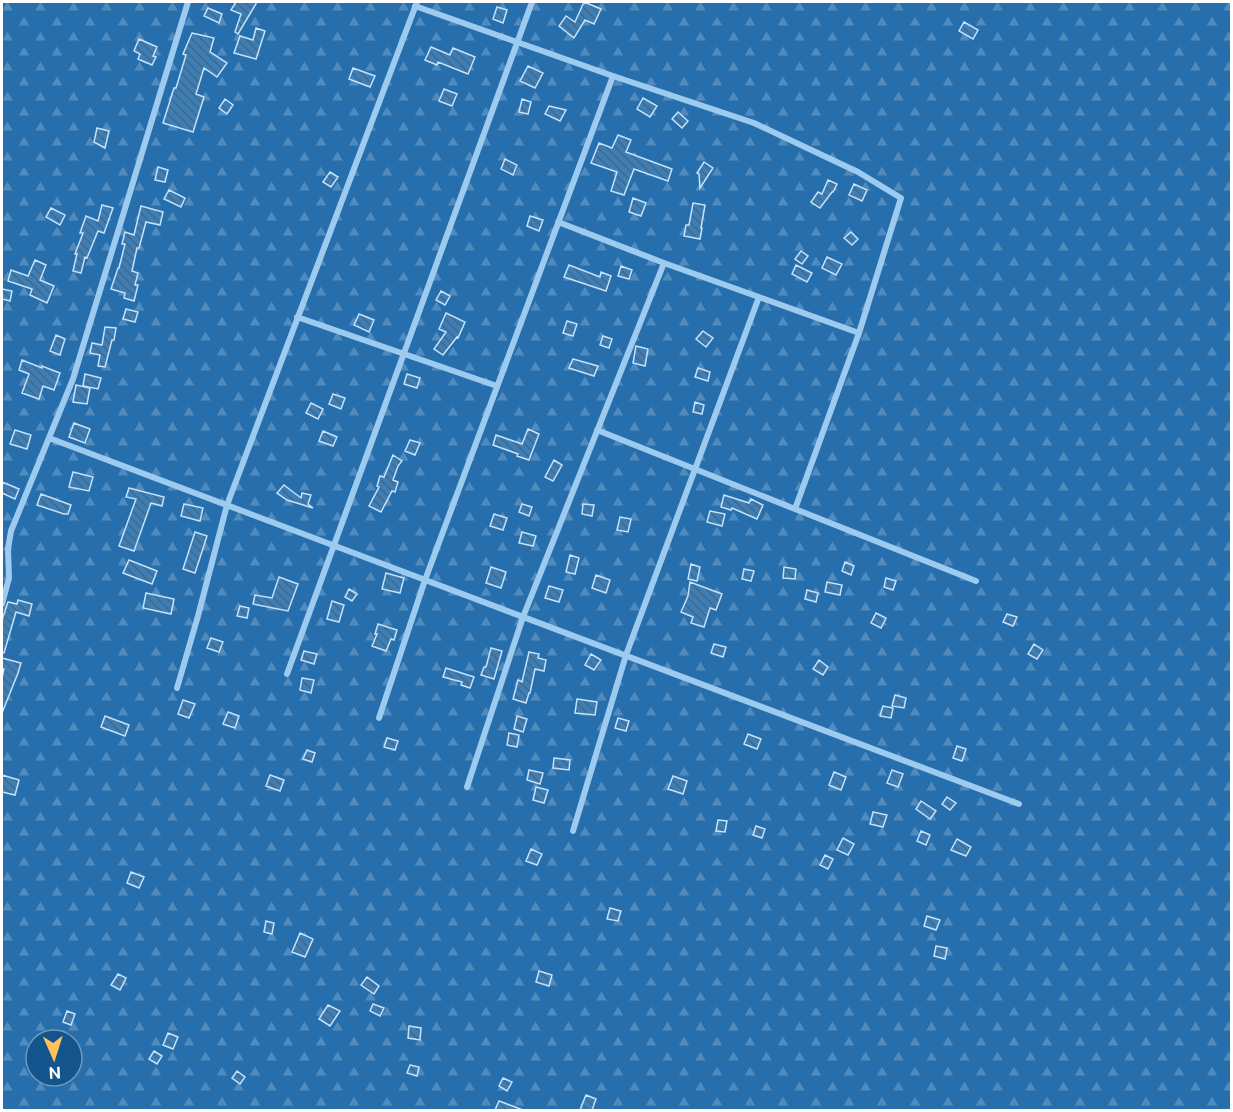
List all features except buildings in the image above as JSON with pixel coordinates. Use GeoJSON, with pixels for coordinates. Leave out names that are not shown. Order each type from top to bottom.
{"type":"FeatureCollection","features":[{"type":"Feature","properties":{"kind":"street"},"geometry":{"type":"LineString","coordinates":[[2,604],[9,578],[8,549],[11,531],[74,379],[188,2]]}},
{"type":"Feature","properties":{"kind":"street"},"geometry":{"type":"LineString","coordinates":[[287,674],[531,2]]}},
{"type":"Feature","properties":{"kind":"street"},"geometry":{"type":"LineString","coordinates":[[177,688],[226,505],[416,4],[613,76],[753,123],[858,172],[901,198],[860,333],[795,509]]}},
{"type":"Feature","properties":{"kind":"street"},"geometry":{"type":"LineString","coordinates":[[379,718],[425,580],[613,76]]}},
{"type":"Feature","properties":{"kind":"street"},"geometry":{"type":"LineString","coordinates":[[558,222],[664,263],[860,333]]}},
{"type":"Feature","properties":{"kind":"street"},"geometry":{"type":"LineString","coordinates":[[467,787],[523,617],[664,263]]}},
{"type":"Feature","properties":{"kind":"street"},"geometry":{"type":"LineString","coordinates":[[573,831],[626,656],[759,297]]}},
{"type":"Feature","properties":{"kind":"street"},"geometry":{"type":"LineString","coordinates":[[297,318],[497,386]]}},
{"type":"Feature","properties":{"kind":"street"},"geometry":{"type":"LineString","coordinates":[[597,430],[976,581]]}},
{"type":"Feature","properties":{"kind":"street"},"geometry":{"type":"LineString","coordinates":[[49,438],[1019,804]]}},
{"type":"Feature","properties":{"kind":"green space"},"geometry":{"type":"Polygon","coordinates":[[[2,2],[1231,2],[1231,1110],[2,1110],[2,2]]]}}]}
